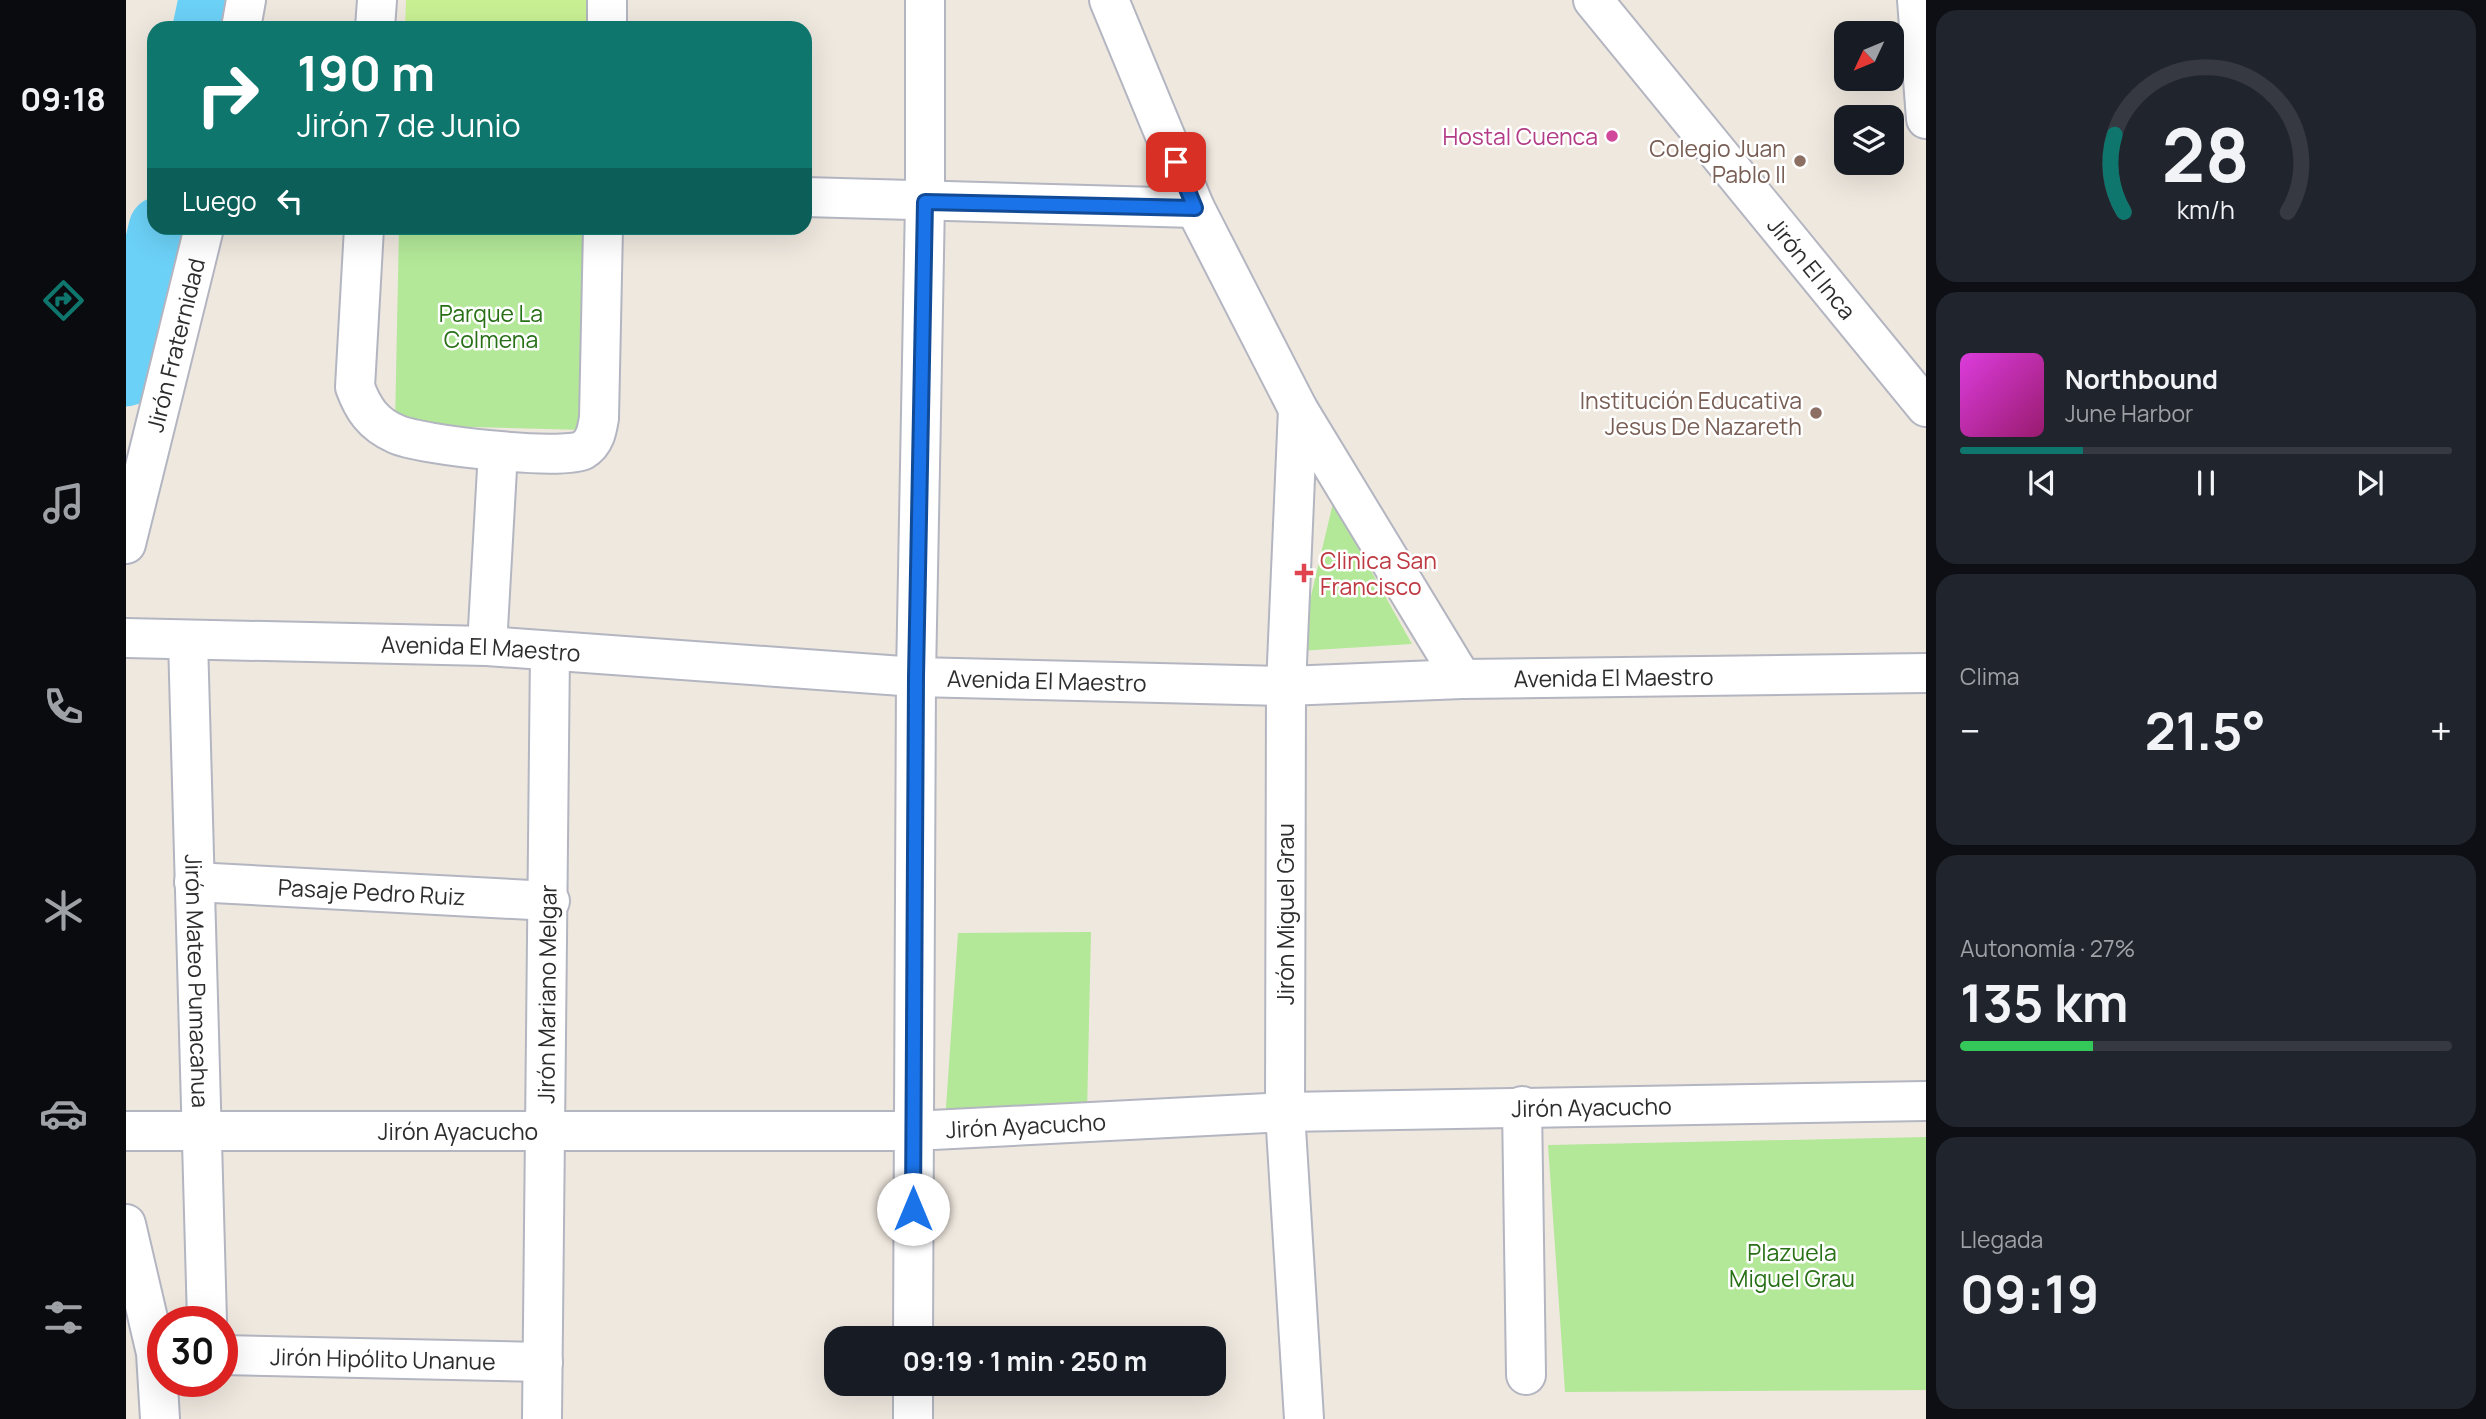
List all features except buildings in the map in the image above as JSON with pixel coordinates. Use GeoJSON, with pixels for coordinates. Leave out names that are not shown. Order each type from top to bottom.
{"type":"FeatureCollection","features":[{"type":"Feature","properties":{"kind":"street"},"geometry":{"type":"LineString","coordinates":[[242,21],[246,0]]}},
{"type":"Feature","properties":{"kind":"street"},"geometry":{"type":"LineString","coordinates":[[376,21],[377,0]]}},
{"type":"Feature","properties":{"kind":"street"},"geometry":{"type":"LineString","coordinates":[[607,0],[607,21]]}},
{"type":"Feature","properties":{"kind":"street"},"geometry":{"type":"LineString","coordinates":[[913,1326],[916,677],[925,202],[925,0]]}},
{"type":"Feature","properties":{"kind":"street","name":"Jirón Miguel Grau"},"geometry":{"type":"LineString","coordinates":[[1109,0],[1195,208],[1298,409],[1462,679]]}},
{"type":"Feature","properties":{"kind":"street","name":"Jirón El Inca"},"geometry":{"type":"LineString","coordinates":[[1593,0],[1926,407]]}},
{"type":"Feature","properties":{"kind":"street"},"geometry":{"type":"LineString","coordinates":[[1917,0],[1926,119]]}},
{"type":"Feature","properties":{"kind":"street"},"geometry":{"type":"LineString","coordinates":[[812,197],[1195,208]]}},
{"type":"Feature","properties":{"kind":"street","name":"Jirón Fraternidad"},"geometry":{"type":"LineString","coordinates":[[126,544],[202,235]]}},
{"type":"Feature","properties":{"kind":"street"},"geometry":{"type":"LineString","coordinates":[[364,235],[355,387],[363,409],[378,424],[398,435],[498,451],[574,454],[586,448],[596,436],[599,418],[603,235]]}},
{"type":"Feature","properties":{"kind":"street","name":"Jirón Miguel Grau"},"geometry":{"type":"LineString","coordinates":[[1298,409],[1286,686],[1285,1112],[1304,1419]]}},
{"type":"Feature","properties":{"kind":"street"},"geometry":{"type":"LineString","coordinates":[[486,646],[498,451]]}},
{"type":"Feature","properties":{"kind":"street","name":"Avenida El Maestro"},"geometry":{"type":"LineString","coordinates":[[126,638],[486,646],[916,677],[1286,686],[1462,679],[1926,673]]}},
{"type":"Feature","properties":{"kind":"street","name":"Jirón Mateo Pumacahua"},"geometry":{"type":"LineString","coordinates":[[188,640],[206,1306]]}},
{"type":"Feature","properties":{"kind":"street","name":"Jirón Mariano Melgar"},"geometry":{"type":"LineString","coordinates":[[542,1419],[551,651]]}},
{"type":"Feature","properties":{"kind":"street","name":"Pasaje Pedro Ruiz"},"geometry":{"type":"LineString","coordinates":[[194,882],[550,901]]}},
{"type":"Feature","properties":{"kind":"street","name":"Jirón Ayacucho"},"geometry":{"type":"LineString","coordinates":[[126,1131],[913,1131],[1285,1112],[1926,1101]]}},
{"type":"Feature","properties":{"kind":"street"},"geometry":{"type":"LineString","coordinates":[[1522,1106],[1526,1375]]}},
{"type":"Feature","properties":{"kind":"street"},"geometry":{"type":"LineString","coordinates":[[126,1224],[148,1306]]}},
{"type":"Feature","properties":{"kind":"street","name":"Jirón Hipólito Unanue"},"geometry":{"type":"LineString","coordinates":[[238,1354],[543,1362]]}},
{"type":"Feature","properties":{"kind":"street"},"geometry":{"type":"LineString","coordinates":[[913,1396],[913,1419]]}},
{"type":"Feature","properties":{"kind":"street"},"geometry":{"type":"LineString","coordinates":[[160,1397],[160,1419]]}},
{"type":"Feature","properties":{"kind":"green space"},"geometry":{"type":"Polygon","coordinates":[[[406,0],[588,0],[588,21],[405,21],[406,0]]]}},
{"type":"Feature","properties":{"kind":"green space","name":"Parque La Colmena"},"geometry":{"type":"Polygon","coordinates":[[[399,235],[585,235],[584,430],[395,425],[399,235]]]}},
{"type":"Feature","properties":{"kind":"green space"},"geometry":{"type":"Polygon","coordinates":[[[1333,503],[1412,644],[1298,651],[1333,503]]]}},
{"type":"Feature","properties":{"kind":"green space"},"geometry":{"type":"Polygon","coordinates":[[[1091,932],[1087,1112],[945,1122],[958,933],[1091,932]]]}},
{"type":"Feature","properties":{"kind":"green space","name":"Plazuela Miguel Grau"},"geometry":{"type":"Polygon","coordinates":[[[1926,1137],[1926,1390],[1565,1392],[1548,1145],[1926,1137]]]}},
{"type":"Feature","properties":{"kind":"waterway"},"geometry":{"type":"LineString","coordinates":[[206,21],[210,0]]}},
{"type":"Feature","properties":{"kind":"waterway"},"geometry":{"type":"LineString","coordinates":[[126,375],[158,235]]}},
{"type":"Feature","properties":{"kind":"place","name":"Hostal Cuenca"},"geometry":{"type":"Point","coordinates":[1612,136]}},
{"type":"Feature","properties":{"kind":"place","name":"Colegio Juan Pablo II"},"geometry":{"type":"Point","coordinates":[1800,161]}},
{"type":"Feature","properties":{"kind":"place","name":"Institución Educativa Jesus De Nazareth"},"geometry":{"type":"Point","coordinates":[1816,413]}},
{"type":"Feature","properties":{"kind":"place","name":"Clinica San Francisco"},"geometry":{"type":"Point","coordinates":[1304,573]}},
{"type":"Feature","properties":{"kind":"route"},"geometry":{"type":"LineString","coordinates":[[913,1209],[916,677],[925,202],[1195,208],[1176,162]]}}]}
